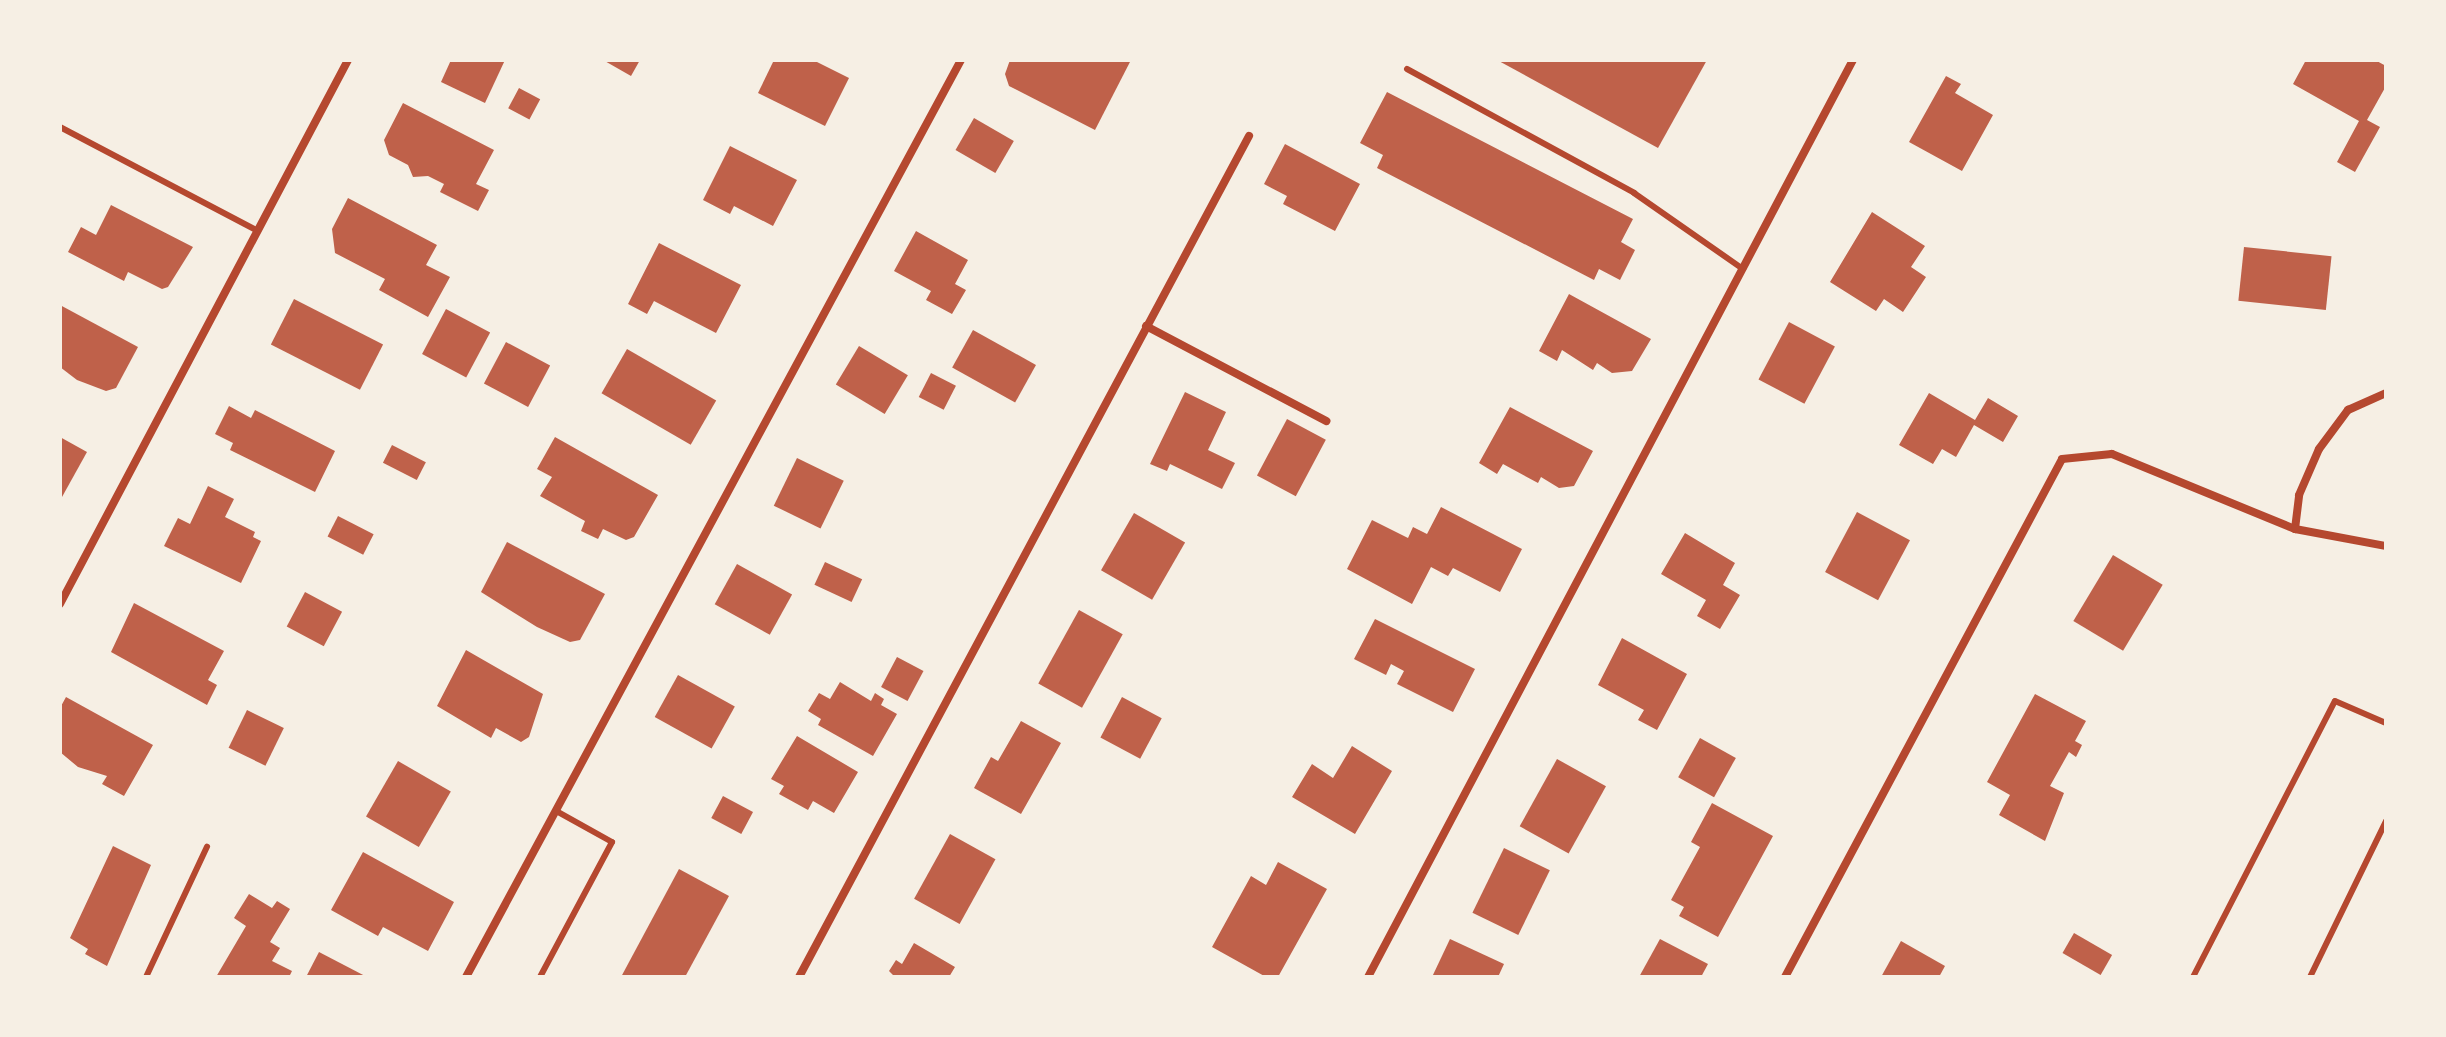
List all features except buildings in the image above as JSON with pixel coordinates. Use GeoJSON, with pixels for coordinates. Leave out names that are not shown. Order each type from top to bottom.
{"type":"FeatureCollection","features":[{"type":"Feature","properties":{"kind":"street"},"geometry":{"type":"LineString","coordinates":[[60,604],[348,60]]}},
{"type":"Feature","properties":{"kind":"street"},"geometry":{"type":"LineString","coordinates":[[466,977],[961,60]]}},
{"type":"Feature","properties":{"kind":"street"},"geometry":{"type":"LineString","coordinates":[[1368,977],[1853,60]]}},
{"type":"Feature","properties":{"kind":"street"},"geometry":{"type":"LineString","coordinates":[[799,977],[1249,136]]}},
{"type":"Feature","properties":{"kind":"street"},"geometry":{"type":"LineString","coordinates":[[1146,326],[1326,421]]}},
{"type":"Feature","properties":{"kind":"street"},"geometry":{"type":"LineString","coordinates":[[2295,529],[2299,495],[2319,449],[2348,410],[2386,393]]}},
{"type":"Feature","properties":{"kind":"street"},"geometry":{"type":"LineString","coordinates":[[1785,977],[2062,459],[2112,454],[2295,529],[2386,546]]}},
{"type":"Feature","properties":{"kind":"lane"},"geometry":{"type":"LineString","coordinates":[[1407,69],[1634,193],[1743,269]]}},
{"type":"Feature","properties":{"kind":"lane"},"geometry":{"type":"LineString","coordinates":[[60,127],[256,230]]}},
{"type":"Feature","properties":{"kind":"lane"},"geometry":{"type":"LineString","coordinates":[[2193,977],[2335,701],[2386,723]]}},
{"type":"Feature","properties":{"kind":"lane"},"geometry":{"type":"LineString","coordinates":[[540,977],[612,842],[556,811]]}},
{"type":"Feature","properties":{"kind":"lane"},"geometry":{"type":"LineString","coordinates":[[2310,977],[2386,821]]}},
{"type":"Feature","properties":{"kind":"lane"},"geometry":{"type":"LineString","coordinates":[[146,977],[207,847]]}}]}
